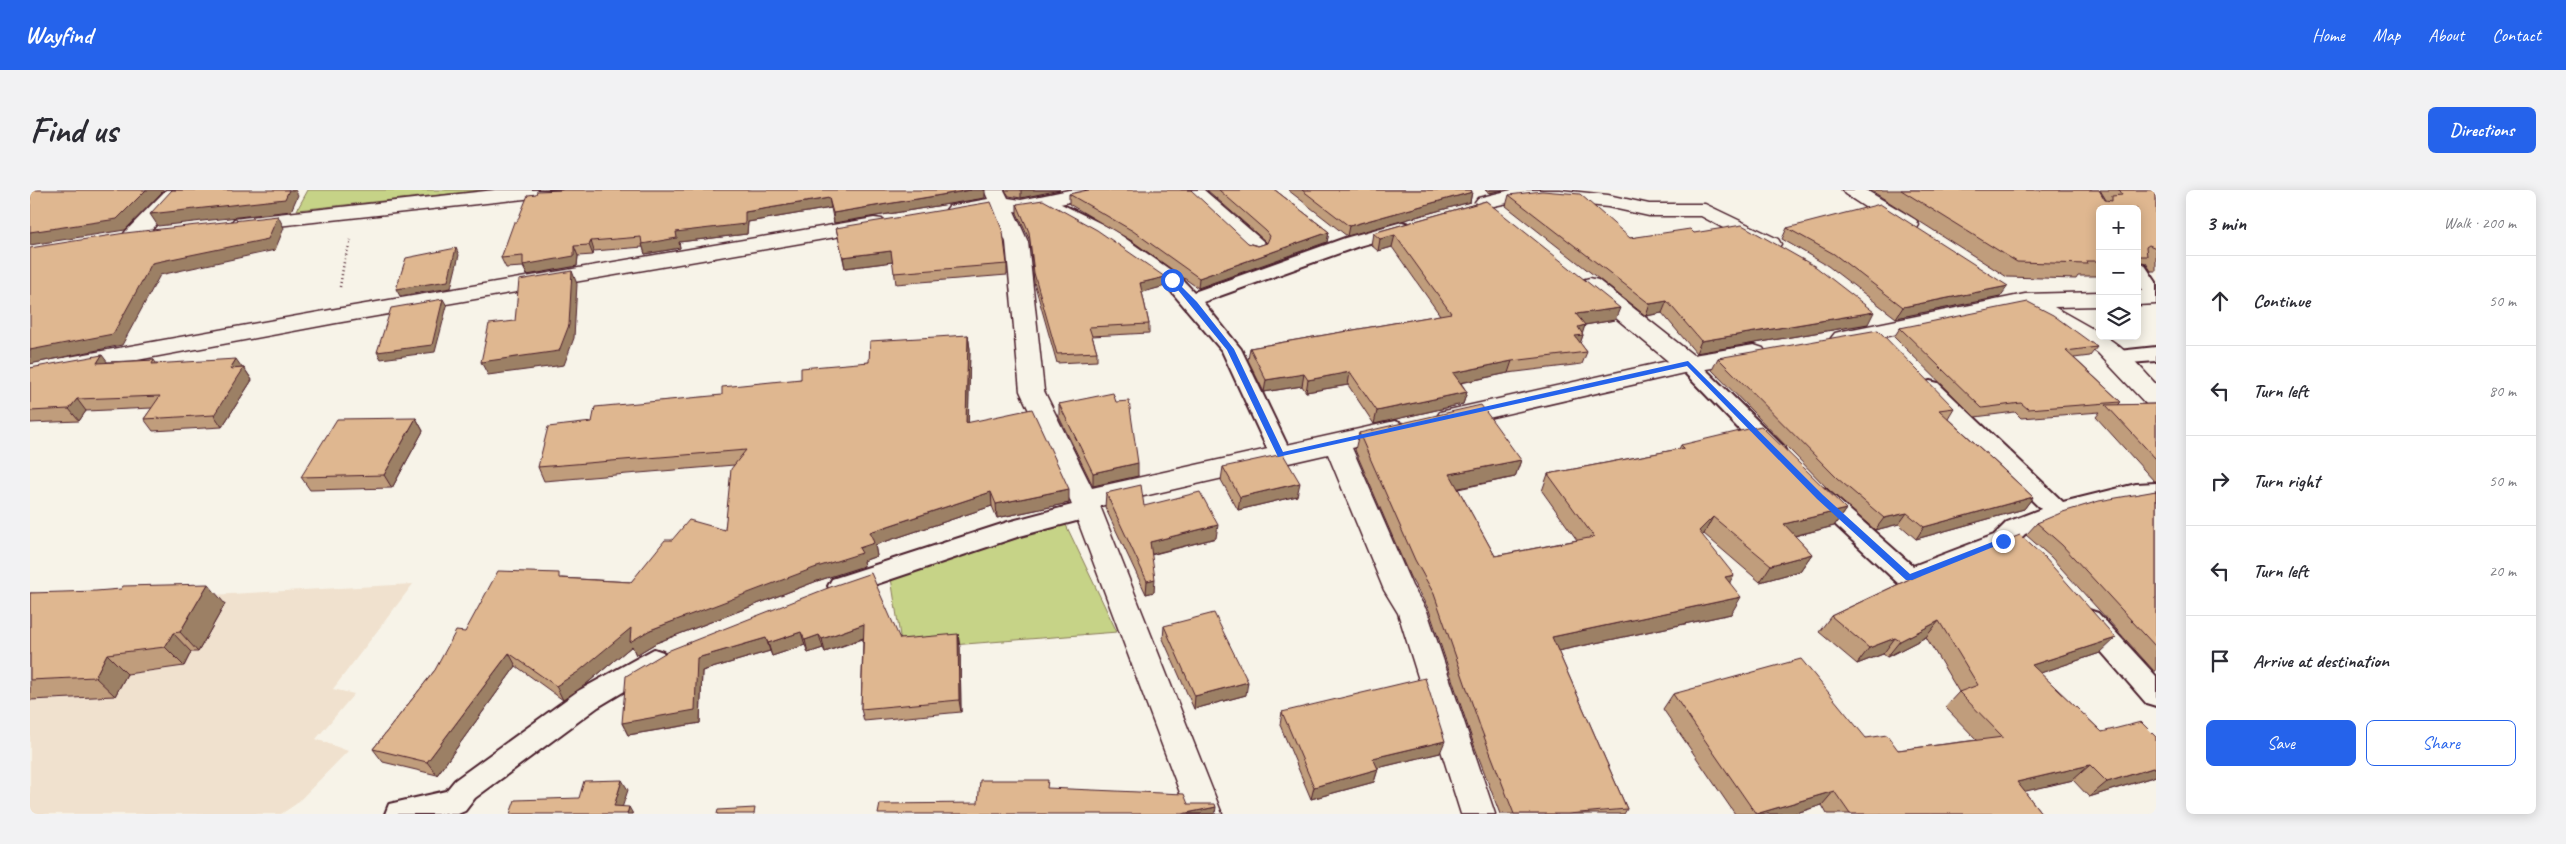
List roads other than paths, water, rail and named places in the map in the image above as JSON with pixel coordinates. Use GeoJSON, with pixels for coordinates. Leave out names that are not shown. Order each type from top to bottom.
{"type":"FeatureCollection","features":[{"type":"Feature","properties":{"kind":"street"},"geometry":{"type":"LineString","coordinates":[[162,234],[124,239],[177,190]]}},
{"type":"Feature","properties":{"kind":"street"},"geometry":{"type":"LineString","coordinates":[[220,227],[551,190]]}},
{"type":"Feature","properties":{"kind":"street"},"geometry":{"type":"LineString","coordinates":[[933,214],[998,196],[1021,206],[1099,190]]}},
{"type":"Feature","properties":{"kind":"street"},"geometry":{"type":"LineString","coordinates":[[1192,190],[1256,247]]}},
{"type":"Feature","properties":{"kind":"street"},"geometry":{"type":"LineString","coordinates":[[1852,190],[1927,237]]}},
{"type":"Feature","properties":{"kind":"street"},"geometry":{"type":"LineString","coordinates":[[1483,204],[1512,196],[1538,194],[1608,201],[1649,210],[1705,210],[1759,236],[1785,252]]}},
{"type":"Feature","properties":{"kind":"street"},"geometry":{"type":"LineString","coordinates":[[998,196],[1017,242],[1032,392],[1086,505],[1205,814]]}},
{"type":"Feature","properties":{"kind":"street"},"geometry":{"type":"LineString","coordinates":[[1850,213],[1877,206]]}},
{"type":"Feature","properties":{"kind":"street"},"geometry":{"type":"LineString","coordinates":[[30,372],[336,316],[894,221]]}},
{"type":"Feature","properties":{"kind":"street"},"geometry":{"type":"LineString","coordinates":[[1759,236],[1786,229]]}},
{"type":"Feature","properties":{"kind":"street"},"geometry":{"type":"LineString","coordinates":[[1573,272],[1688,364]]}},
{"type":"Feature","properties":{"kind":"street"},"geometry":{"type":"LineString","coordinates":[[2000,285],[2076,328],[2106,348],[2156,399]]}},
{"type":"Feature","properties":{"kind":"street"},"geometry":{"type":"LineString","coordinates":[[2141,298],[2156,298]]}},
{"type":"Feature","properties":{"kind":"street"},"geometry":{"type":"LineString","coordinates":[[1826,340],[2026,301],[2096,299]]}},
{"type":"Feature","properties":{"kind":"street"},"geometry":{"type":"LineString","coordinates":[[1086,505],[1281,456],[1420,424],[1688,364],[1777,349]]}},
{"type":"Feature","properties":{"kind":"street"},"geometry":{"type":"LineString","coordinates":[[1337,443],[1398,590],[1412,611],[1478,814]]}},
{"type":"Feature","properties":{"kind":"lane"},"geometry":{"type":"LineString","coordinates":[[1047,202],[1112,238],[1172,280],[1191,300],[1231,349],[1281,456]]}},
{"type":"Feature","properties":{"kind":"lane"},"geometry":{"type":"LineString","coordinates":[[1191,300],[1344,244],[1422,222]]}},
{"type":"Feature","properties":{"kind":"lane"},"geometry":{"type":"LineString","coordinates":[[1326,231],[1344,244]]}},
{"type":"Feature","properties":{"kind":"lane"},"geometry":{"type":"LineString","coordinates":[[2141,274],[2156,298]]}},
{"type":"Feature","properties":{"kind":"lane"},"geometry":{"type":"LineString","coordinates":[[2116,358],[2156,354]]}},
{"type":"Feature","properties":{"kind":"lane"},"geometry":{"type":"LineString","coordinates":[[1688,364],[1794,471],[1909,578],[2003,541],[2016,528],[2058,512],[2136,492],[2156,491]]}},
{"type":"Feature","properties":{"kind":"lane"},"geometry":{"type":"LineString","coordinates":[[1917,375],[2058,512]]}},
{"type":"Feature","properties":{"kind":"lane"},"geometry":{"type":"LineString","coordinates":[[818,594],[1086,505]]}},
{"type":"Feature","properties":{"kind":"lane"},"geometry":{"type":"LineString","coordinates":[[2008,536],[2028,554]]}},
{"type":"Feature","properties":{"kind":"lane"},"geometry":{"type":"LineString","coordinates":[[2076,604],[2156,695]]}},
{"type":"Feature","properties":{"kind":"lane"},"geometry":{"type":"LineString","coordinates":[[400,814],[455,802],[465,790],[588,699],[675,650]]}}]}
